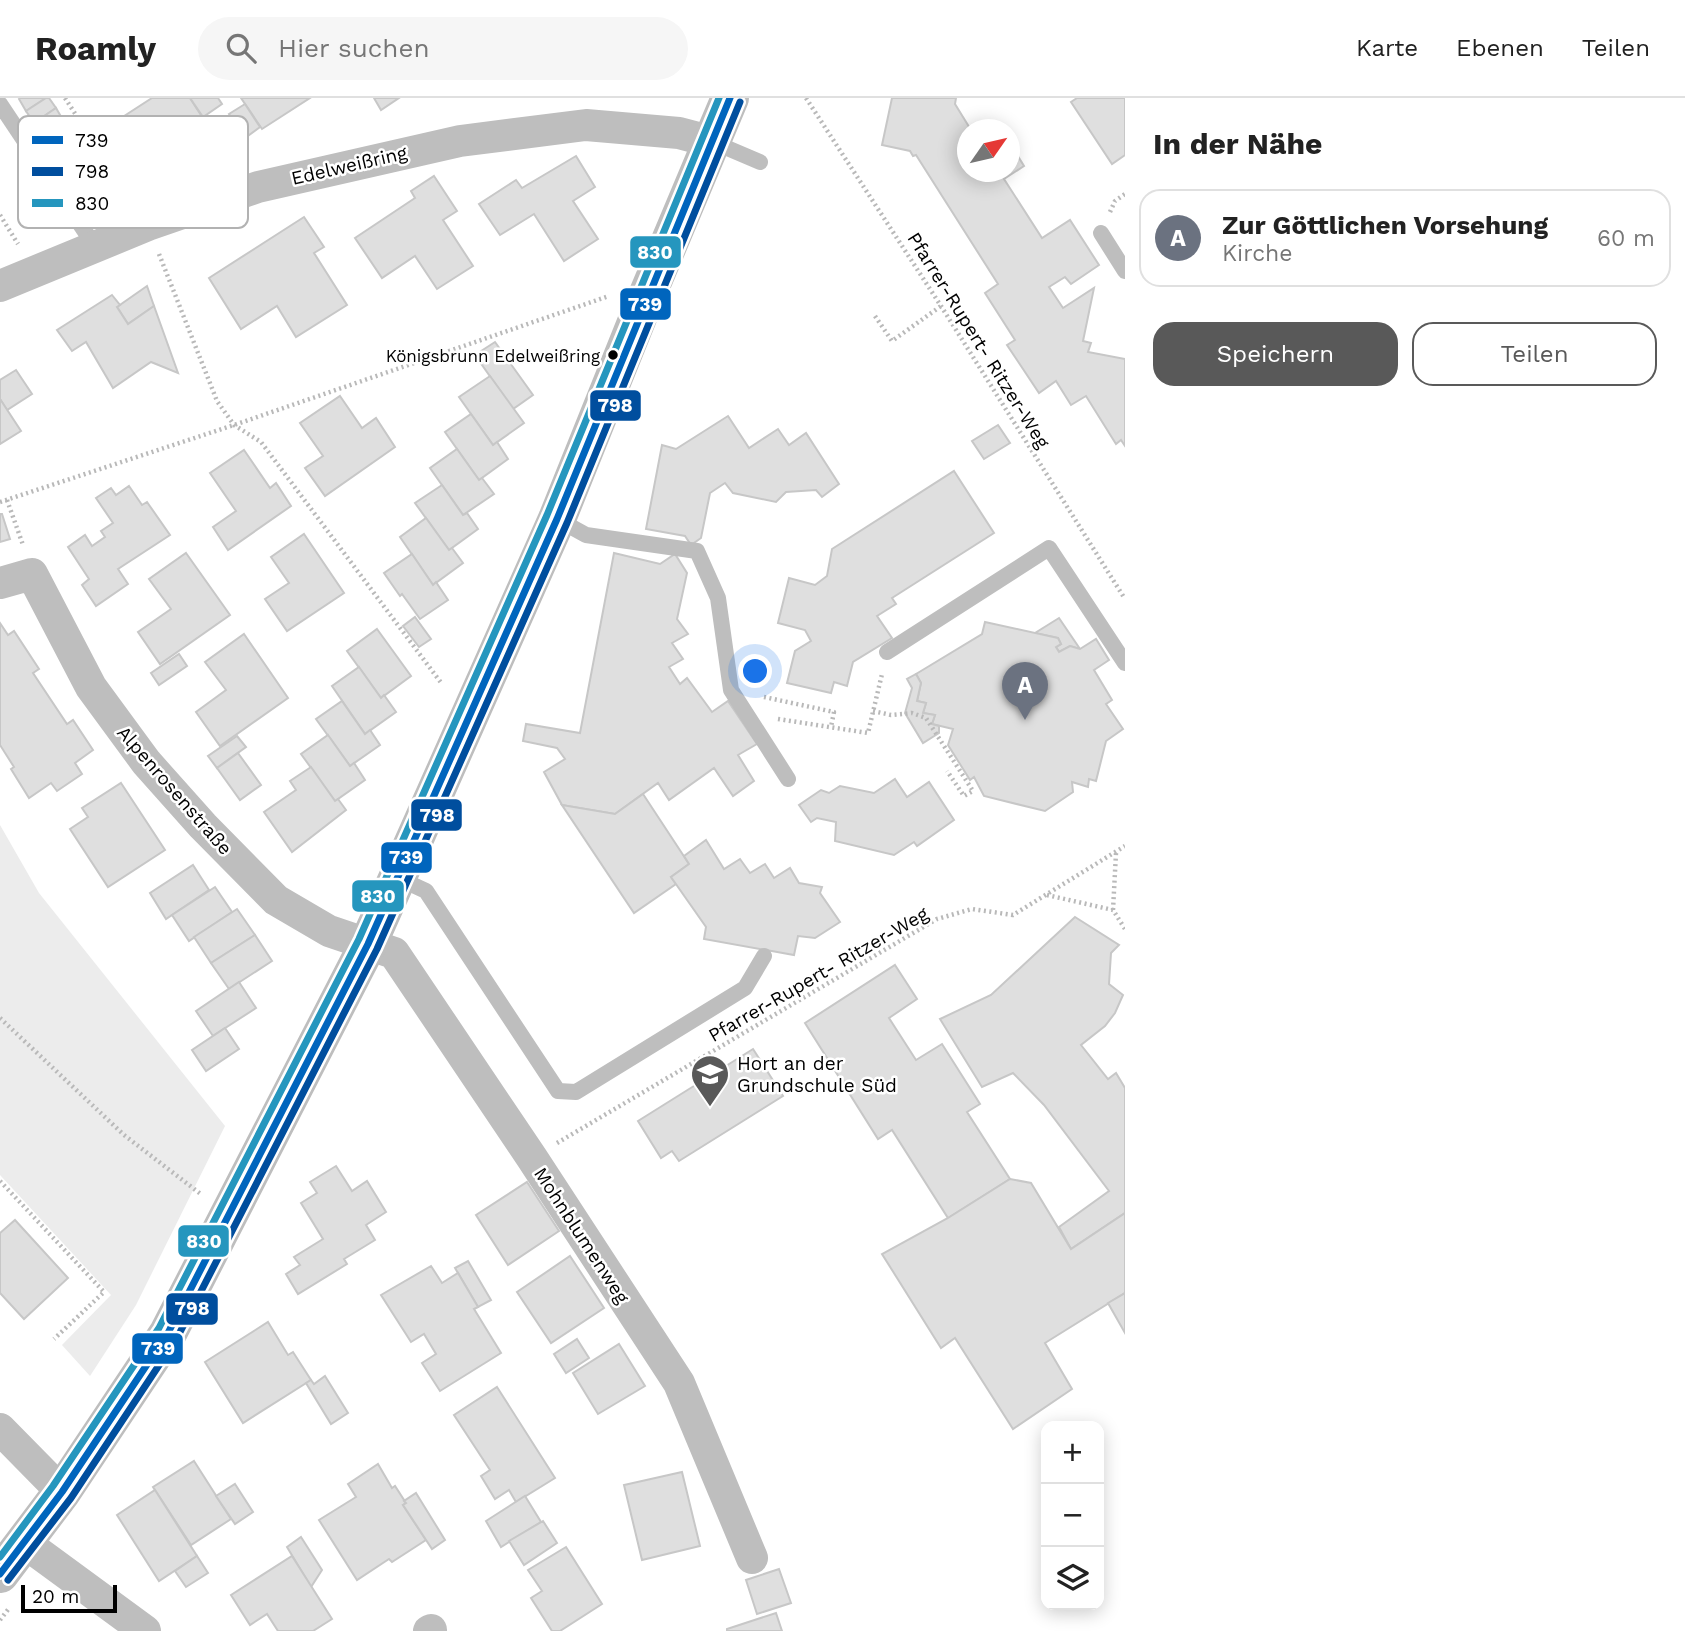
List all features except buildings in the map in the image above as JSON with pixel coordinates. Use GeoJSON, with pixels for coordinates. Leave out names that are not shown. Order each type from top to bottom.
{"type":"FeatureCollection","features":[{"type":"Feature","properties":{"kind":"street"},"geometry":{"type":"LineString","coordinates":[[0,1574],[62,1492],[168,1333],[368,944],[557,519],[730,98]]}},
{"type":"Feature","properties":{"kind":"street","name":"Edelweißring"},"geometry":{"type":"LineString","coordinates":[[248,190],[422,148],[510,133],[586,125],[679,133],[713,142]]}},
{"type":"Feature","properties":{"kind":"street","name":"Edelweißring"},"geometry":{"type":"LineString","coordinates":[[0,286],[140,228]]}},
{"type":"Feature","properties":{"kind":"street"},"geometry":{"type":"LineString","coordinates":[[0,583],[32,574]]}},
{"type":"Feature","properties":{"kind":"street","name":"Alpenrosenstraße"},"geometry":{"type":"LineString","coordinates":[[32,574],[91,687],[146,762],[203,826],[276,900],[329,931],[368,944]]}},
{"type":"Feature","properties":{"kind":"street","name":"Mohnblumenweg"},"geometry":{"type":"LineString","coordinates":[[368,944],[394,953],[679,1382],[752,1558]]}},
{"type":"Feature","properties":{"kind":"street"},"geometry":{"type":"LineString","coordinates":[[0,1429],[62,1492]]}},
{"type":"Feature","properties":{"kind":"street"},"geometry":{"type":"LineString","coordinates":[[25,1543],[145,1631]]}},
{"type":"Feature","properties":{"kind":"lane"},"geometry":{"type":"LineString","coordinates":[[0,104],[18,131]]}},
{"type":"Feature","properties":{"kind":"lane"},"geometry":{"type":"LineString","coordinates":[[713,142],[760,162]]}},
{"type":"Feature","properties":{"kind":"lane"},"geometry":{"type":"LineString","coordinates":[[83,228],[94,245]]}},
{"type":"Feature","properties":{"kind":"lane"},"geometry":{"type":"LineString","coordinates":[[1101,233],[1125,271]]}},
{"type":"Feature","properties":{"kind":"lane"},"geometry":{"type":"LineString","coordinates":[[557,519],[586,535],[697,551],[718,598],[731,690],[788,779]]}},
{"type":"Feature","properties":{"kind":"lane"},"geometry":{"type":"LineString","coordinates":[[887,652],[1049,548],[1125,663]]}},
{"type":"Feature","properties":{"kind":"lane"},"geometry":{"type":"LineString","coordinates":[[398,878],[426,891],[558,1091],[576,1092],[745,988],[764,956]]}},
{"type":"Feature","properties":{"kind":"path"},"geometry":{"type":"LineString","coordinates":[[65,98],[77,116]]}},
{"type":"Feature","properties":{"kind":"path","name":"Pfarrer-Rupert- Ritzer-Weg"},"geometry":{"type":"LineString","coordinates":[[806,98],[941,306],[1125,599]]}},
{"type":"Feature","properties":{"kind":"path"},"geometry":{"type":"LineString","coordinates":[[149,228],[217,401],[234,425],[261,442],[442,684],[448,672]]}},
{"type":"Feature","properties":{"kind":"path"},"geometry":{"type":"LineString","coordinates":[[0,502],[611,296],[607,308]]}},
{"type":"Feature","properties":{"kind":"path"},"geometry":{"type":"LineString","coordinates":[[875,316],[892,341],[941,306]]}},
{"type":"Feature","properties":{"kind":"path"},"geometry":{"type":"LineString","coordinates":[[6,500],[32,574]]}},
{"type":"Feature","properties":{"kind":"path"},"geometry":{"type":"LineString","coordinates":[[810,724],[868,733],[887,652]]}},
{"type":"Feature","properties":{"kind":"path"},"geometry":{"type":"LineString","coordinates":[[760,696],[834,712],[831,727]]}},
{"type":"Feature","properties":{"kind":"path"},"geometry":{"type":"LineString","coordinates":[[873,711],[891,715],[912,713],[926,718],[973,790],[964,796],[947,771]]}},
{"type":"Feature","properties":{"kind":"path","name":"Pfarrer-Rupert- Ritzer-Weg"},"geometry":{"type":"LineString","coordinates":[[532,1158],[937,919],[972,909],[1013,915],[1125,846]]}},
{"type":"Feature","properties":{"kind":"path"},"geometry":{"type":"LineString","coordinates":[[1116,852],[1113,910],[1125,929]]}},
{"type":"Feature","properties":{"kind":"path"},"geometry":{"type":"LineString","coordinates":[[1046,895],[1113,910]]}},
{"type":"Feature","properties":{"kind":"path"},"geometry":{"type":"LineString","coordinates":[[1,1019],[124,1135],[204,1196]]}},
{"type":"Feature","properties":{"kind":"path"},"geometry":{"type":"LineString","coordinates":[[0,1181],[104,1292],[54,1339]]}},
{"type":"Feature","properties":{"kind":"path"},"geometry":{"type":"LineString","coordinates":[[198,1208],[209,1184]]}},
{"type":"Feature","properties":{"kind":"shaded area"},"geometry":{"type":"Polygon","coordinates":[[[0,825],[39,893],[225,1126],[136,1305],[90,1376],[62,1345],[111,1295],[0,1175],[0,825]]]}},
{"type":"Feature","properties":{"kind":"transit line","name":"830"},"geometry":{"type":"LineString","coordinates":[[0,1557],[53,1486],[159,1328],[359,939],[547,515],[719,98]]}},
{"type":"Feature","properties":{"kind":"transit line","name":"739"},"geometry":{"type":"LineString","coordinates":[[0,1574],[62,1492],[168,1333],[368,944],[557,519],[730,98]]}},
{"type":"Feature","properties":{"kind":"transit line","name":"798"},"geometry":{"type":"LineString","coordinates":[[8,1580],[71,1498],[177,1338],[377,949],[567,523],[740,102]]}},
{"type":"Feature","properties":{"kind":"place","name":"Königsbrunn Edelweißring"},"geometry":{"type":"Point","coordinates":[613,355]}},
{"type":"Feature","properties":{"kind":"place","name":"Zur Göttlichen Vorsehung"},"geometry":{"type":"Point","coordinates":[1025,720]}},
{"type":"Feature","properties":{"kind":"place","name":"Hort an der Grundschule Süd"},"geometry":{"type":"Point","coordinates":[710,1108]}}]}
